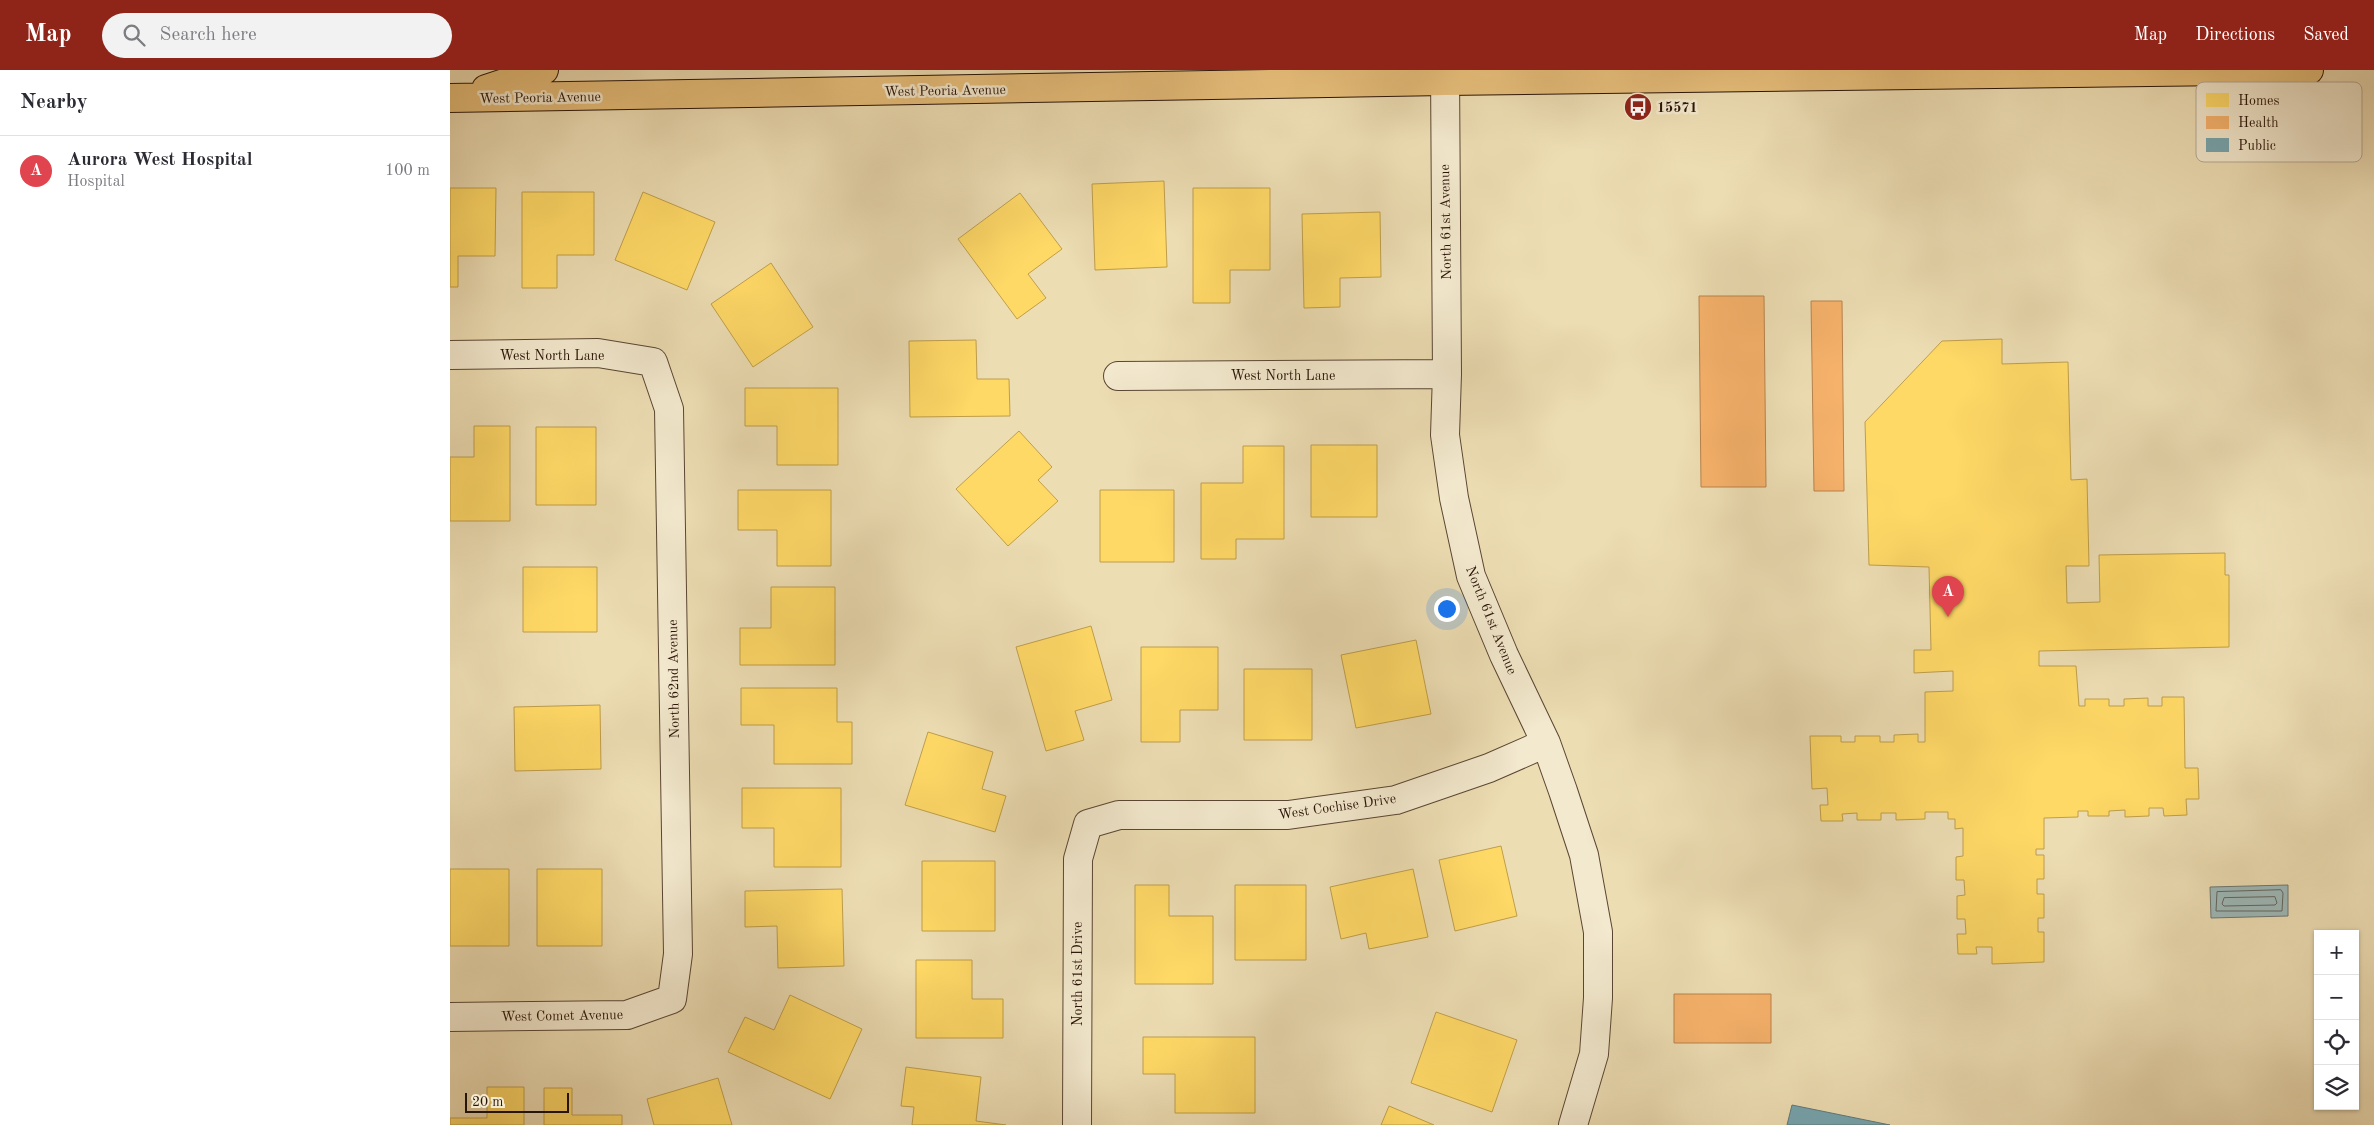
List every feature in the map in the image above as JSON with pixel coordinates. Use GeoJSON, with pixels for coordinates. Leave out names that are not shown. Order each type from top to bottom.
{"type":"FeatureCollection","features":[{"type":"Feature","properties":{"kind":"main road"},"geometry":{"type":"LineString","coordinates":[[453,98],[544,70]]}},
{"type":"Feature","properties":{"kind":"main road","name":"West Peoria Avenue"},"geometry":{"type":"LineString","coordinates":[[453,98],[1445,75],[2309,70]]}},
{"type":"Feature","properties":{"kind":"street","name":"North 61st Avenue"},"geometry":{"type":"LineString","coordinates":[[1445,75],[1443,122],[1447,374],[1445,435],[1454,498],[1471,576],[1504,655],[1546,743],[1584,855],[1598,932],[1598,998],[1594,1054],[1573,1125]]}},
{"type":"Feature","properties":{"kind":"street","name":"West North Lane"},"geometry":{"type":"LineString","coordinates":[[450,355],[598,353],[653,362]]}},
{"type":"Feature","properties":{"kind":"street","name":"North 62nd Avenue"},"geometry":{"type":"LineString","coordinates":[[653,362],[669,409],[678,954],[672,999]]}},
{"type":"Feature","properties":{"kind":"street","name":"West North Lane"},"geometry":{"type":"LineString","coordinates":[[1118,376],[1447,374]]}},
{"type":"Feature","properties":{"kind":"street","name":"West Cochise Drive"},"geometry":{"type":"LineString","coordinates":[[1088,824],[1118,815],[1288,815],[1396,800],[1489,768],[1546,743]]}},
{"type":"Feature","properties":{"kind":"street","name":"North 61st Drive"},"geometry":{"type":"LineString","coordinates":[[1076,1125],[1078,859],[1088,824]]}},
{"type":"Feature","properties":{"kind":"street","name":"West Comet Avenue"},"geometry":{"type":"LineString","coordinates":[[450,1017],[627,1015],[672,999]]}},
{"type":"Feature","properties":{"kind":"water"},"geometry":{"type":"Polygon","coordinates":[[[2288,885],[2288,916],[2211,918],[2210,887],[2288,885]]]}},
{"type":"Feature","properties":{"kind":"building: Homes"},"geometry":{"type":"Polygon","coordinates":[[[1164,181],[1167,267],[1095,270],[1092,184],[1164,181]]]}},
{"type":"Feature","properties":{"kind":"building: Homes"},"geometry":{"type":"Polygon","coordinates":[[[450,188],[496,188],[495,256],[458,256],[458,287],[450,287],[450,188]]]}},
{"type":"Feature","properties":{"kind":"building: Homes"},"geometry":{"type":"Polygon","coordinates":[[[1193,188],[1270,188],[1270,270],[1230,270],[1230,303],[1193,303],[1193,188]]]}},
{"type":"Feature","properties":{"kind":"building: Homes"},"geometry":{"type":"Polygon","coordinates":[[[522,192],[594,192],[594,255],[557,255],[557,288],[522,288],[522,192]]]}},
{"type":"Feature","properties":{"kind":"building: Homes"},"geometry":{"type":"Polygon","coordinates":[[[643,192],[715,222],[687,290],[615,260],[643,192]]]}},
{"type":"Feature","properties":{"kind":"building: Homes"},"geometry":{"type":"Polygon","coordinates":[[[1020,193],[1062,249],[1028,274],[1046,298],[1017,319],[958,239],[1020,193]]]}},
{"type":"Feature","properties":{"kind":"building: Homes"},"geometry":{"type":"Polygon","coordinates":[[[1380,212],[1381,277],[1340,278],[1340,307],[1304,308],[1302,214],[1380,212]]]}},
{"type":"Feature","properties":{"kind":"building: Homes"},"geometry":{"type":"Polygon","coordinates":[[[771,263],[813,327],[753,367],[711,304],[771,263]]]}},
{"type":"Feature","properties":{"kind":"building: Homes"},"geometry":{"type":"Polygon","coordinates":[[[2002,339],[2002,364],[2068,362],[2071,480],[2087,479],[2089,566],[2066,566],[2067,603],[2100,602],[2099,555],[2225,553],[2225,575],[2229,575],[2229,647],[2039,651],[2039,666],[2076,666],[2079,706],[2085,706],[2085,699],[2109,699],[2109,706],[2124,706],[2124,699],[2148,698],[2148,706],[2162,706],[2162,697],[2184,697],[2185,768],[2198,768],[2199,799],[2186,799],[2187,815],[2164,816],[2163,808],[2149,808],[2149,816],[2125,817],[2125,810],[2109,811],[2109,816],[2088,816],[2088,811],[2078,811],[2078,817],[2044,818],[2044,849],[2036,849],[2036,855],[2044,855],[2044,879],[2037,879],[2037,894],[2044,894],[2044,918],[2038,918],[2038,932],[2044,932],[2044,962],[1992,964],[1992,947],[1976,947],[1977,954],[1958,954],[1957,934],[1966,934],[1965,919],[1957,919],[1957,896],[1965,895],[1964,880],[1956,880],[1956,857],[1963,856],[1963,828],[1955,829],[1955,819],[1948,819],[1948,812],[1925,812],[1925,819],[1896,820],[1896,813],[1881,813],[1881,820],[1857,820],[1857,813],[1842,814],[1843,821],[1821,821],[1820,805],[1828,805],[1827,788],[1812,789],[1810,736],[1841,736],[1841,742],[1855,742],[1855,736],[1880,736],[1880,742],[1894,742],[1894,735],[1918,734],[1918,742],[1925,742],[1925,692],[1953,691],[1953,671],[1914,673],[1914,650],[1931,650],[1929,567],[1869,565],[1865,422],[1942,341],[2002,339]]]}},
{"type":"Feature","properties":{"kind":"building: Homes"},"geometry":{"type":"Polygon","coordinates":[[[976,340],[977,379],[1009,379],[1010,416],[910,417],[909,341],[976,340]]]}},
{"type":"Feature","properties":{"kind":"building: Homes"},"geometry":{"type":"Polygon","coordinates":[[[745,388],[838,388],[838,465],[777,465],[777,426],[745,426],[745,388]]]}},
{"type":"Feature","properties":{"kind":"building: Homes"},"geometry":{"type":"Polygon","coordinates":[[[474,426],[510,426],[510,521],[450,521],[450,457],[474,457],[474,426]]]}},
{"type":"Feature","properties":{"kind":"building: Homes"},"geometry":{"type":"Polygon","coordinates":[[[536,427],[596,427],[596,505],[536,505],[536,427]]]}},
{"type":"Feature","properties":{"kind":"building: Homes"},"geometry":{"type":"Polygon","coordinates":[[[1019,431],[1052,467],[1038,480],[1058,501],[1008,546],[956,489],[1019,431]]]}},
{"type":"Feature","properties":{"kind":"building: Homes"},"geometry":{"type":"Polygon","coordinates":[[[1311,445],[1377,445],[1377,517],[1311,517],[1311,445]]]}},
{"type":"Feature","properties":{"kind":"building: Homes"},"geometry":{"type":"Polygon","coordinates":[[[1243,446],[1284,446],[1284,539],[1236,539],[1236,559],[1201,559],[1201,483],[1243,483],[1243,446]]]}},
{"type":"Feature","properties":{"kind":"building: Homes"},"geometry":{"type":"Polygon","coordinates":[[[738,490],[831,490],[831,566],[777,566],[777,530],[738,530],[738,490]]]}},
{"type":"Feature","properties":{"kind":"building: Homes"},"geometry":{"type":"Polygon","coordinates":[[[1100,490],[1174,490],[1174,562],[1100,562],[1100,490]]]}},
{"type":"Feature","properties":{"kind":"building: Homes"},"geometry":{"type":"Polygon","coordinates":[[[523,567],[597,567],[597,632],[523,632],[523,567]]]}},
{"type":"Feature","properties":{"kind":"building: Homes"},"geometry":{"type":"Polygon","coordinates":[[[771,587],[835,587],[835,665],[740,665],[740,628],[771,628],[771,587]]]}},
{"type":"Feature","properties":{"kind":"building: Homes"},"geometry":{"type":"Polygon","coordinates":[[[1091,626],[1112,700],[1075,711],[1084,740],[1046,751],[1016,647],[1091,626]]]}},
{"type":"Feature","properties":{"kind":"building: Homes"},"geometry":{"type":"Polygon","coordinates":[[[1416,640],[1431,714],[1356,728],[1341,655],[1416,640]]]}},
{"type":"Feature","properties":{"kind":"building: Homes"},"geometry":{"type":"Polygon","coordinates":[[[1141,647],[1218,647],[1218,710],[1180,710],[1180,742],[1141,742],[1141,647]]]}},
{"type":"Feature","properties":{"kind":"building: Homes"},"geometry":{"type":"Polygon","coordinates":[[[1244,669],[1312,669],[1312,740],[1244,740],[1244,669]]]}},
{"type":"Feature","properties":{"kind":"building: Homes"},"geometry":{"type":"Polygon","coordinates":[[[741,688],[837,688],[837,722],[852,722],[852,764],[774,764],[774,725],[741,725],[741,688]]]}},
{"type":"Feature","properties":{"kind":"building: Homes"},"geometry":{"type":"Polygon","coordinates":[[[600,705],[601,769],[515,771],[514,707],[600,705]]]}},
{"type":"Feature","properties":{"kind":"building: Homes"},"geometry":{"type":"Polygon","coordinates":[[[928,732],[993,752],[982,789],[1006,796],[995,832],[905,805],[928,732]]]}},
{"type":"Feature","properties":{"kind":"building: Homes"},"geometry":{"type":"Polygon","coordinates":[[[742,788],[841,788],[841,867],[774,867],[774,828],[742,828],[742,788]]]}},
{"type":"Feature","properties":{"kind":"building: Homes"},"geometry":{"type":"Polygon","coordinates":[[[1501,846],[1517,916],[1455,931],[1439,860],[1501,846]]]}},
{"type":"Feature","properties":{"kind":"building: Homes"},"geometry":{"type":"Polygon","coordinates":[[[922,861],[995,861],[995,931],[922,931],[922,861]]]}},
{"type":"Feature","properties":{"kind":"building: Homes"},"geometry":{"type":"Polygon","coordinates":[[[450,869],[509,869],[509,946],[450,946],[450,869]]]}},
{"type":"Feature","properties":{"kind":"building: Homes"},"geometry":{"type":"Polygon","coordinates":[[[537,869],[602,869],[602,946],[537,946],[537,869]]]}},
{"type":"Feature","properties":{"kind":"building: Homes"},"geometry":{"type":"Polygon","coordinates":[[[1413,869],[1428,937],[1369,949],[1366,933],[1341,939],[1330,887],[1413,869]]]}},
{"type":"Feature","properties":{"kind":"building: Homes"},"geometry":{"type":"Polygon","coordinates":[[[1135,885],[1169,885],[1169,916],[1213,916],[1213,984],[1135,984],[1135,885]]]}},
{"type":"Feature","properties":{"kind":"building: Homes"},"geometry":{"type":"Polygon","coordinates":[[[1235,885],[1306,885],[1306,960],[1235,960],[1235,885]]]}},
{"type":"Feature","properties":{"kind":"building: Homes"},"geometry":{"type":"Polygon","coordinates":[[[842,889],[844,966],[778,968],[777,926],[745,927],[745,891],[842,889]]]}},
{"type":"Feature","properties":{"kind":"building: Homes"},"geometry":{"type":"Polygon","coordinates":[[[916,960],[972,960],[972,999],[1003,999],[1003,1038],[916,1038],[916,960]]]}},
{"type":"Feature","properties":{"kind":"building: Homes"},"geometry":{"type":"Polygon","coordinates":[[[790,995],[862,1029],[830,1099],[728,1052],[745,1017],[774,1030],[790,995]]]}},
{"type":"Feature","properties":{"kind":"building: Homes"},"geometry":{"type":"Polygon","coordinates":[[[1436,1012],[1517,1040],[1492,1112],[1411,1083],[1436,1012]]]}},
{"type":"Feature","properties":{"kind":"building: Homes"},"geometry":{"type":"Polygon","coordinates":[[[1143,1037],[1255,1037],[1255,1113],[1175,1113],[1175,1074],[1143,1074],[1143,1037]]]}},
{"type":"Feature","properties":{"kind":"building: Homes"},"geometry":{"type":"Polygon","coordinates":[[[906,1067],[981,1077],[976,1121],[1006,1125],[912,1125],[914,1107],[901,1106],[906,1067]]]}},
{"type":"Feature","properties":{"kind":"building: Homes"},"geometry":{"type":"Polygon","coordinates":[[[718,1078],[732,1125],[654,1125],[647,1099],[718,1078]]]}},
{"type":"Feature","properties":{"kind":"building: Homes"},"geometry":{"type":"Polygon","coordinates":[[[487,1087],[524,1087],[524,1125],[450,1125],[450,1118],[487,1118],[487,1087]]]}},
{"type":"Feature","properties":{"kind":"building: Homes"},"geometry":{"type":"Polygon","coordinates":[[[544,1088],[572,1088],[572,1115],[622,1115],[622,1125],[544,1125],[544,1088]]]}},
{"type":"Feature","properties":{"kind":"building: Homes"},"geometry":{"type":"Polygon","coordinates":[[[1389,1106],[1434,1125],[1381,1125],[1389,1106]]]}},
{"type":"Feature","properties":{"kind":"building: Health"},"geometry":{"type":"Polygon","coordinates":[[[1699,296],[1764,296],[1766,487],[1701,487],[1699,296]]]}},
{"type":"Feature","properties":{"kind":"building: Health"},"geometry":{"type":"Polygon","coordinates":[[[1811,301],[1842,301],[1844,491],[1814,491],[1811,301]]]}},
{"type":"Feature","properties":{"kind":"building: Health"},"geometry":{"type":"Polygon","coordinates":[[[1674,994],[1771,994],[1771,1043],[1674,1043],[1674,994]]]}},
{"type":"Feature","properties":{"kind":"building: Public"},"geometry":{"type":"Polygon","coordinates":[[[1792,1105],[1890,1125],[1787,1125],[1792,1105]]]}},
{"type":"Feature","properties":{"kind":"place","name":"15571"},"geometry":{"type":"Point","coordinates":[1638,107]}},
{"type":"Feature","properties":{"kind":"place","name":"Aurora West Hospital"},"geometry":{"type":"Point","coordinates":[1948,617]}}]}
